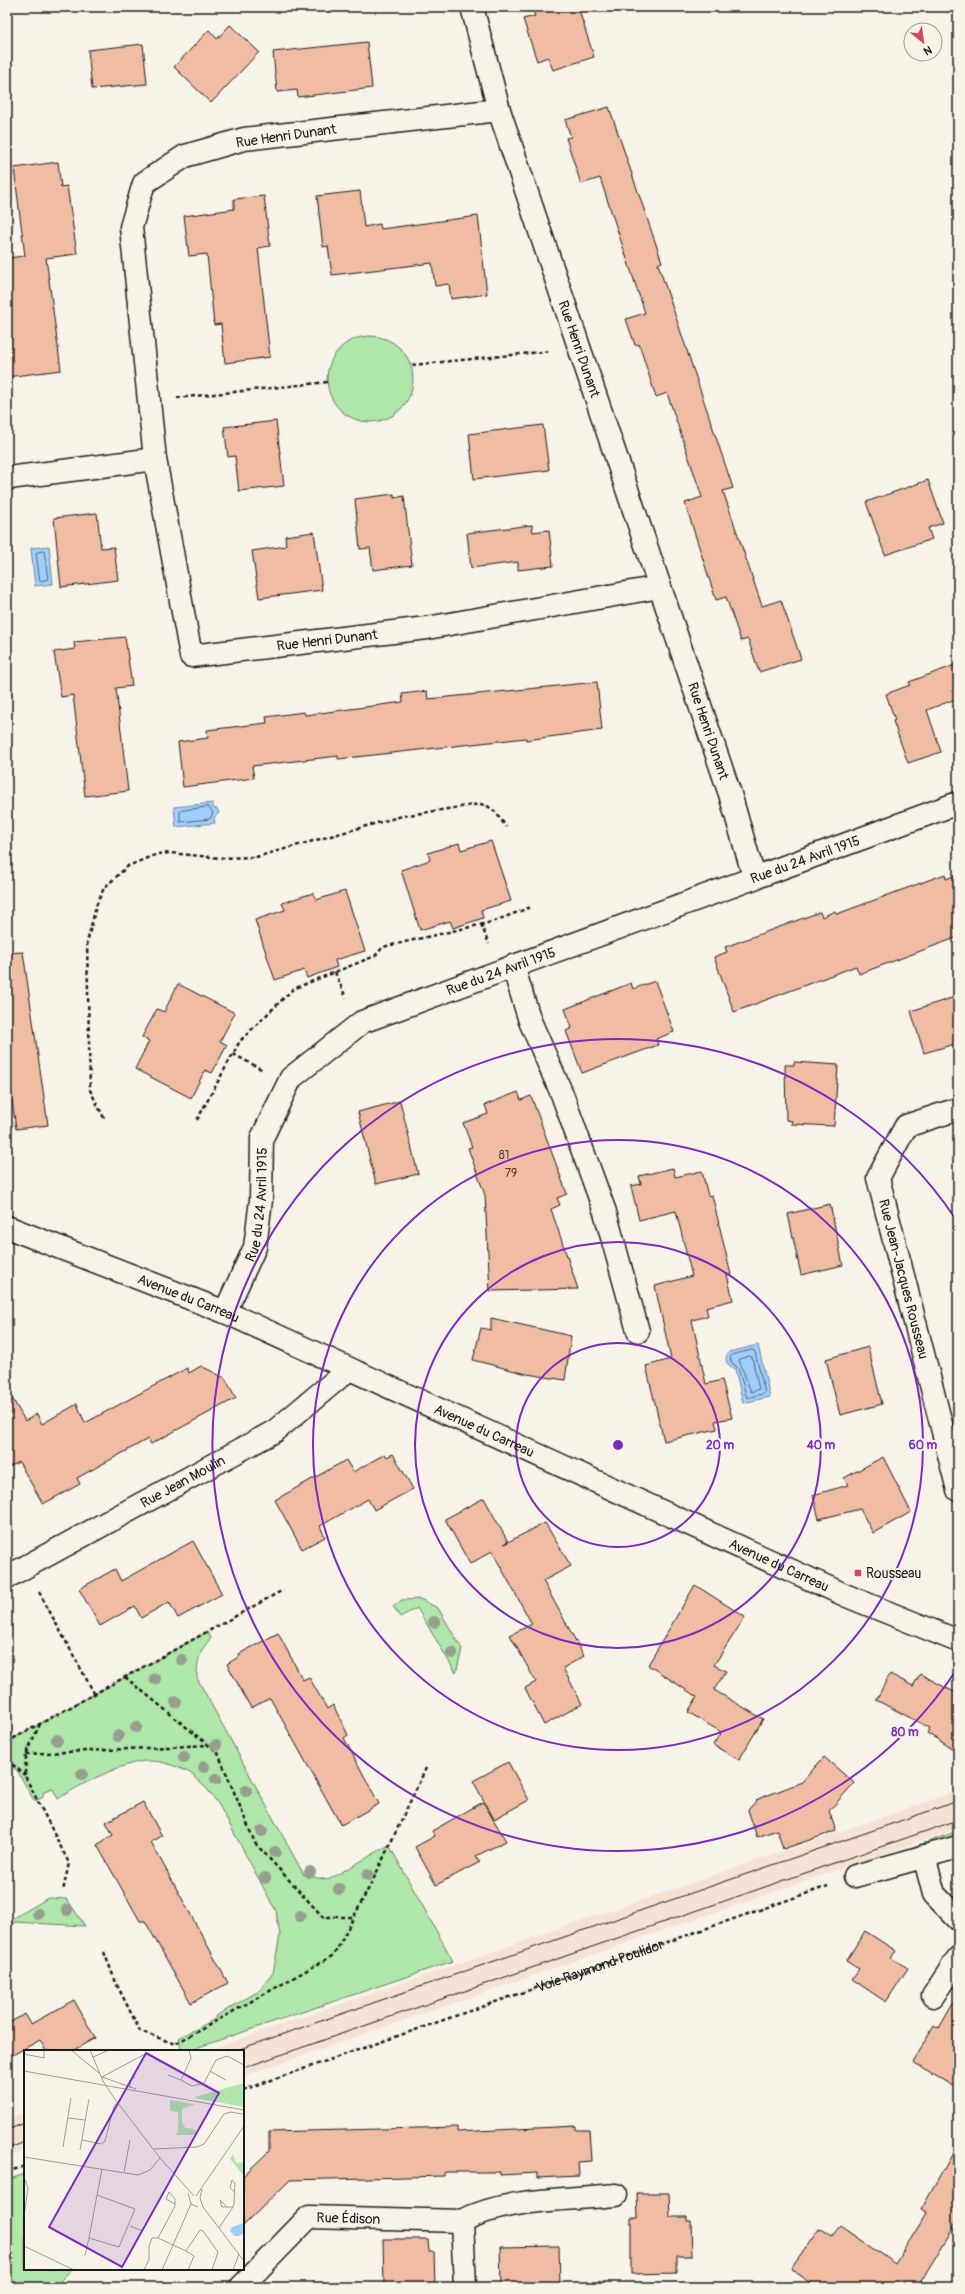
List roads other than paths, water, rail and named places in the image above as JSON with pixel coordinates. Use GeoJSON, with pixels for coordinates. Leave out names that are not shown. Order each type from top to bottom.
{"type":"FeatureCollection","features":[{"type":"Feature","properties":{"kind":"street","name":"Rue Henri Dunant"},"geometry":{"type":"LineString","coordinates":[[472,7],[499,110],[730,794],[754,877]]}},
{"type":"Feature","properties":{"kind":"street","name":"Rue Henri Dunant"},"geometry":{"type":"LineString","coordinates":[[499,110],[244,139],[185,156],[144,183],[131,227],[155,459],[191,656],[427,628],[660,587]]}},
{"type":"Feature","properties":{"kind":"street"},"geometry":{"type":"LineString","coordinates":[[9,478],[155,459]]}},
{"type":"Feature","properties":{"kind":"street","name":"Rue du 24 Avril 1915"},"geometry":{"type":"LineString","coordinates":[[224,1312],[256,1247],[261,1200],[262,1138],[291,1078],[362,1022],[958,803]]}},
{"type":"Feature","properties":{"kind":"street"},"geometry":{"type":"LineString","coordinates":[[513,966],[530,1021],[562,1094],[605,1212],[638,1331]]}},
{"type":"Feature","properties":{"kind":"street","name":"Rue Jean-Jacques Rousseau"},"geometry":{"type":"LineString","coordinates":[[958,1109],[906,1126],[878,1178],[958,1490]]}},
{"type":"Feature","properties":{"kind":"street","name":"Avenue du Carreau"},"geometry":{"type":"LineString","coordinates":[[7,1227],[224,1312],[348,1370],[847,1596],[958,1641]]}},
{"type":"Feature","properties":{"kind":"street","name":"Rue Jean Moulin"},"geometry":{"type":"LineString","coordinates":[[16,1572],[275,1431],[348,1370]]}},
{"type":"Feature","properties":{"kind":"street"},"geometry":{"type":"LineString","coordinates":[[855,1876],[958,1847]]}},
{"type":"Feature","properties":{"kind":"street"},"geometry":{"type":"LineString","coordinates":[[924,1856],[934,1894],[958,1919]]}},
{"type":"Feature","properties":{"kind":"street"},"geometry":{"type":"LineString","coordinates":[[933,1996],[958,1958]]}},
{"type":"Feature","properties":{"kind":"street","name":"Rue Édison"},"geometry":{"type":"LineString","coordinates":[[240,2287],[309,2217],[462,2220],[477,2213],[507,2206],[616,2195]]}},
{"type":"Feature","properties":{"kind":"street"},"geometry":{"type":"LineString","coordinates":[[462,2220],[465,2287]]}},
{"type":"Feature","properties":{"kind":"water"},"geometry":{"type":"Polygon","coordinates":[[[49,546],[53,584],[35,586],[31,548],[49,546]]]}},
{"type":"Feature","properties":{"kind":"water"},"geometry":{"type":"Polygon","coordinates":[[[213,803],[213,808],[217,809],[219,813],[214,818],[215,823],[176,827],[174,807],[213,803]]]}},
{"type":"Feature","properties":{"kind":"water"},"geometry":{"type":"Polygon","coordinates":[[[758,1345],[770,1397],[743,1403],[735,1369],[728,1364],[726,1357],[729,1352],[758,1345]]]}},
{"type":"Feature","properties":{"kind":"tram line"},"geometry":{"type":"LineString","coordinates":[[237,2050],[958,1801]]}},
{"type":"Feature","properties":{"kind":"tram line"},"geometry":{"type":"LineString","coordinates":[[244,2068],[958,1820]]}},
{"type":"Feature","properties":{"kind":"tram line"},"geometry":{"type":"LineString","coordinates":[[7,2130],[24,2123]]}},
{"type":"Feature","properties":{"kind":"tram line"},"geometry":{"type":"LineString","coordinates":[[7,2149],[24,2142]]}},
{"type":"Feature","properties":{"kind":"place","name":"Rousseau"},"geometry":{"type":"Point","coordinates":[858,1573]}}]}
